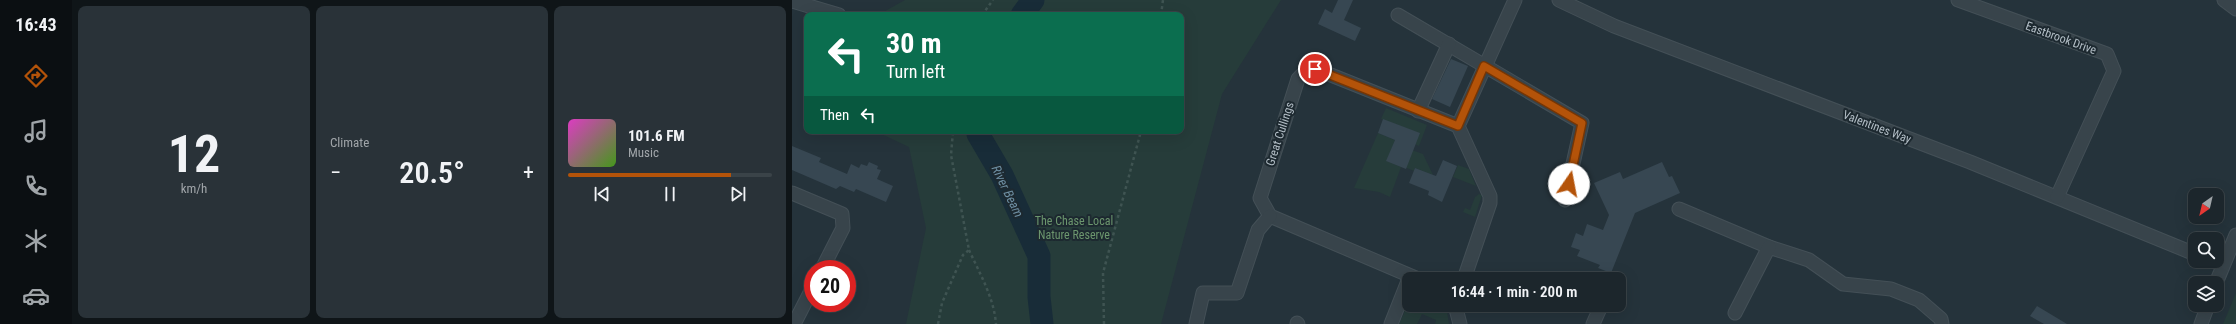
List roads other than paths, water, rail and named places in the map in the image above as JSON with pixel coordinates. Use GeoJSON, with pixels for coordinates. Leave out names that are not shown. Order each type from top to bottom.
{"type":"FeatureCollection","features":[{"type":"Feature","properties":{"kind":"street"},"geometry":{"type":"LineString","coordinates":[[1466,272],[1490,204],[1490,196],[1458,126],[1515,0]]}},
{"type":"Feature","properties":{"kind":"street","name":"Valentines Way"},"geometry":{"type":"LineString","coordinates":[[1559,0],[1614,26],[1970,162],[2188,251]]}},
{"type":"Feature","properties":{"kind":"street","name":"Eastbrook Drive"},"geometry":{"type":"LineString","coordinates":[[1958,0],[2106,54],[2114,71],[2057,197]]}},
{"type":"Feature","properties":{"kind":"street"},"geometry":{"type":"LineString","coordinates":[[2224,0],[2236,10]]}},
{"type":"Feature","properties":{"kind":"street"},"geometry":{"type":"LineString","coordinates":[[792,1],[828,12]]}},
{"type":"Feature","properties":{"kind":"street"},"geometry":{"type":"LineString","coordinates":[[1398,15],[1582,123],[1565,200]]}},
{"type":"Feature","properties":{"kind":"street"},"geometry":{"type":"LineString","coordinates":[[1418,111],[1449,44]]}},
{"type":"Feature","properties":{"kind":"street","name":"Great Cullings"},"geometry":{"type":"LineString","coordinates":[[1270,216],[1260,198],[1298,79],[1304,72],[1315,69],[1321,71],[1458,126]]}},
{"type":"Feature","properties":{"kind":"street"},"geometry":{"type":"LineString","coordinates":[[792,193],[842,214],[843,228],[827,260]]}},
{"type":"Feature","properties":{"kind":"street"},"geometry":{"type":"LineString","coordinates":[[1679,209],[1769,247],[1809,260],[1843,284],[1891,289],[1919,300],[1941,319],[1942,324]]}},
{"type":"Feature","properties":{"kind":"street"},"geometry":{"type":"LineString","coordinates":[[1196,324],[1204,293],[1237,293],[1258,230],[1270,216],[1402,272]]}},
{"type":"Feature","properties":{"kind":"street"},"geometry":{"type":"LineString","coordinates":[[2224,254],[2236,235]]}},
{"type":"Feature","properties":{"kind":"street"},"geometry":{"type":"LineString","coordinates":[[1735,313],[1769,247]]}},
{"type":"Feature","properties":{"kind":"street"},"geometry":{"type":"LineString","coordinates":[[1391,324],[1402,302]]}},
{"type":"Feature","properties":{"kind":"street"},"geometry":{"type":"LineString","coordinates":[[794,324],[804,305]]}},
{"type":"Feature","properties":{"kind":"street"},"geometry":{"type":"LineString","coordinates":[[1457,312],[1460,324]]}},
{"type":"Feature","properties":{"kind":"street"},"geometry":{"type":"LineString","coordinates":[[1593,324],[1598,312]]}},
{"type":"Feature","properties":{"kind":"street"},"geometry":{"type":"LineString","coordinates":[[2201,324],[2205,312]]}},
{"type":"Feature","properties":{"kind":"waterway","name":"River Beam"},"geometry":{"type":"LineString","coordinates":[[1024,12],[1033,0]]}},
{"type":"Feature","properties":{"kind":"waterway","name":"River Beam"},"geometry":{"type":"LineString","coordinates":[[978,134],[1002,175],[1039,256],[1039,297],[1042,324]]}},
{"type":"Feature","properties":{"kind":"park label","name":"The Chase Local Nature Reserve"},"geometry":{"type":"Point","coordinates":[1074,228]}}]}
